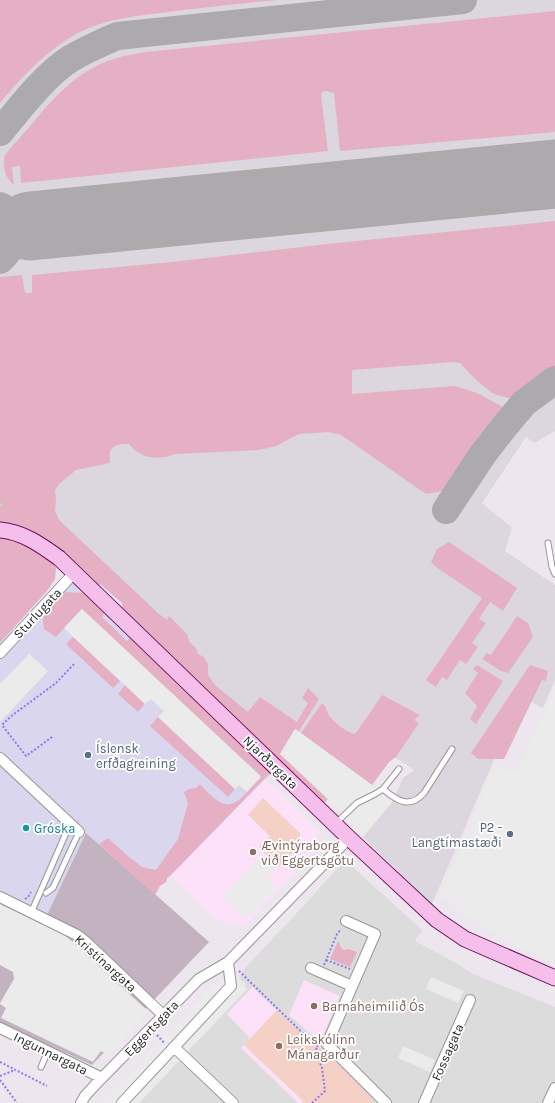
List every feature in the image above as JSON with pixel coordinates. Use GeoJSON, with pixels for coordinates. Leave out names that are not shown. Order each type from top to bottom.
{"type":"FeatureCollection","features":[{"type":"Feature","properties":{"kind":"main road","name":"Njarðargata"},"geometry":{"type":"LineString","coordinates":[[0,530],[14,532],[30,539],[59,558],[349,838],[437,920],[465,939],[555,978]]}},
{"type":"Feature","properties":{"kind":"street","name":"Sturlugata"},"geometry":{"type":"LineString","coordinates":[[0,653],[74,573]]}},
{"type":"Feature","properties":{"kind":"street"},"geometry":{"type":"LineString","coordinates":[[0,758],[79,832]]}},
{"type":"Feature","properties":{"kind":"street","name":"Eggertsgata"},"geometry":{"type":"LineString","coordinates":[[81,1103],[84,1096],[198,979],[232,965],[349,838]]}},
{"type":"Feature","properties":{"kind":"street","name":"Kristínargata"},"geometry":{"type":"LineString","coordinates":[[0,897],[77,935],[163,1015]]}},
{"type":"Feature","properties":{"kind":"street"},"geometry":{"type":"LineString","coordinates":[[346,921],[375,934],[327,1044],[386,1103]]}},
{"type":"Feature","properties":{"kind":"street"},"geometry":{"type":"LineString","coordinates":[[122,1103],[231,986],[232,965]]}},
{"type":"Feature","properties":{"kind":"street"},"geometry":{"type":"LineString","coordinates":[[311,968],[352,986]]}},
{"type":"Feature","properties":{"kind":"street","name":"Fossagata"},"geometry":{"type":"LineString","coordinates":[[424,1103],[470,1000]]}},
{"type":"Feature","properties":{"kind":"street","name":"Ingunnargata"},"geometry":{"type":"LineString","coordinates":[[0,1028],[102,1078]]}},
{"type":"Feature","properties":{"kind":"street"},"geometry":{"type":"LineString","coordinates":[[173,1049],[233,1103]]}},
{"type":"Feature","properties":{"kind":"street"},"geometry":{"type":"LineString","coordinates":[[548,1103],[555,1088]]}},
{"type":"Feature","properties":{"kind":"lane"},"geometry":{"type":"LineString","coordinates":[[548,543],[552,567],[555,574]]}},
{"type":"Feature","properties":{"kind":"lane"},"geometry":{"type":"LineString","coordinates":[[384,789],[396,799],[404,802],[413,802],[419,798],[452,749]]}},
{"type":"Feature","properties":{"kind":"lane"},"geometry":{"type":"LineString","coordinates":[[335,824],[357,802],[384,789],[399,768]]}},
{"type":"Feature","properties":{"kind":"lane"},"geometry":{"type":"LineString","coordinates":[[31,913],[70,824]]}},
{"type":"Feature","properties":{"kind":"lane"},"geometry":{"type":"LineString","coordinates":[[46,892],[53,888],[79,832]]}},
{"type":"Feature","properties":{"kind":"lane"},"geometry":{"type":"LineString","coordinates":[[41,1067],[48,1051]]}},
{"type":"Feature","properties":{"kind":"path"},"geometry":{"type":"LineString","coordinates":[[52,737],[26,756],[1,726],[10,717],[56,683],[75,663]]}},
{"type":"Feature","properties":{"kind":"path"},"geometry":{"type":"LineString","coordinates":[[22,900],[28,897],[34,888]]}},
{"type":"Feature","properties":{"kind":"path"},"geometry":{"type":"LineString","coordinates":[[311,968],[313,960],[324,965],[337,934],[346,921]]}},
{"type":"Feature","properties":{"kind":"path"},"geometry":{"type":"LineString","coordinates":[[326,960],[359,972]]}},
{"type":"Feature","properties":{"kind":"path"},"geometry":{"type":"LineString","coordinates":[[232,965],[316,1046],[322,1068],[325,1091],[312,1103]]}},
{"type":"Feature","properties":{"kind":"path"},"geometry":{"type":"LineString","coordinates":[[150,1028],[173,1049]]}},
{"type":"Feature","properties":{"kind":"path"},"geometry":{"type":"LineString","coordinates":[[316,1046],[327,1044]]}},
{"type":"Feature","properties":{"kind":"path"},"geometry":{"type":"LineString","coordinates":[[0,1062],[47,1086]]}},
{"type":"Feature","properties":{"kind":"path"},"geometry":{"type":"LineString","coordinates":[[0,1076],[15,1070]]}},
{"type":"Feature","properties":{"kind":"path"},"geometry":{"type":"LineString","coordinates":[[0,1080],[17,1103]]}},
{"type":"Feature","properties":{"kind":"shaded area"},"geometry":{"type":"Polygon","coordinates":[[[0,0],[555,0],[555,431],[534,443],[526,437],[482,503],[512,528],[505,551],[555,585],[555,680],[543,708],[521,697],[432,904],[363,837],[392,802],[403,778],[414,770],[395,757],[389,762],[372,785],[301,733],[280,754],[59,539],[0,516],[0,0]]]}},
{"type":"Feature","properties":{"kind":"shaded area"},"geometry":{"type":"Polygon","coordinates":[[[0,0],[278,0],[134,17],[93,26],[68,39],[40,60],[0,103],[0,0]]]}},
{"type":"Feature","properties":{"kind":"shaded area"},"geometry":{"type":"Polygon","coordinates":[[[555,11],[555,132],[340,151],[334,93],[326,91],[322,92],[321,95],[328,151],[21,183],[20,166],[12,167],[14,185],[8,179],[5,172],[5,155],[58,95],[84,73],[115,59],[133,54],[155,51],[555,11]]]}},
{"type":"Feature","properties":{"kind":"shaded area"},"geometry":{"type":"Polygon","coordinates":[[[555,221],[555,368],[516,396],[509,398],[492,393],[474,378],[460,363],[454,362],[352,370],[352,394],[455,386],[477,393],[503,407],[448,490],[426,494],[341,435],[329,432],[299,434],[276,446],[259,450],[176,454],[157,458],[145,456],[139,453],[129,444],[119,444],[111,450],[110,463],[76,470],[59,484],[55,490],[55,511],[59,520],[159,614],[167,620],[169,616],[187,634],[190,643],[196,648],[198,654],[204,657],[208,664],[208,675],[215,685],[248,712],[260,697],[297,722],[308,703],[302,698],[308,688],[319,699],[299,731],[295,729],[280,754],[328,799],[323,804],[143,630],[121,607],[123,604],[100,584],[98,587],[55,546],[30,532],[0,523],[0,277],[22,275],[25,293],[32,293],[32,275],[172,262],[327,244],[555,221]]]}},
{"type":"Feature","properties":{"kind":"shaded area"},"geometry":{"type":"Polygon","coordinates":[[[0,537],[27,545],[52,560],[56,568],[55,579],[47,591],[0,643],[0,537]]]}},
{"type":"Feature","properties":{"kind":"shaded area"},"geometry":{"type":"Polygon","coordinates":[[[449,542],[517,588],[503,611],[490,602],[479,619],[486,623],[472,643],[478,647],[466,664],[460,660],[447,680],[442,677],[436,687],[426,680],[482,598],[436,567],[431,562],[437,549],[449,542]]]}},
{"type":"Feature","properties":{"kind":"shaded area"},"geometry":{"type":"Polygon","coordinates":[[[74,577],[275,770],[167,878],[166,882],[160,886],[155,895],[86,833],[46,917],[0,893],[0,657],[74,577]]]}},
{"type":"Feature","properties":{"kind":"shaded area"},"geometry":{"type":"Polygon","coordinates":[[[66,592],[84,593],[106,612],[102,617],[127,641],[132,636],[273,770],[167,878],[166,882],[160,886],[155,895],[99,844],[108,838],[142,867],[156,870],[178,839],[188,803],[184,792],[189,789],[196,788],[200,784],[210,795],[219,801],[226,804],[232,804],[239,800],[261,776],[82,609],[56,637],[44,629],[43,622],[45,611],[51,602],[66,592]]]}},
{"type":"Feature","properties":{"kind":"shaded area"},"geometry":{"type":"Polygon","coordinates":[[[82,609],[261,777],[247,792],[239,785],[235,789],[158,717],[164,711],[151,699],[145,704],[64,628],[82,609]]]}},
{"type":"Feature","properties":{"kind":"shaded area"},"geometry":{"type":"Polygon","coordinates":[[[517,616],[528,623],[533,637],[508,673],[501,671],[482,659],[487,653],[491,655],[517,616]]]}},
{"type":"Feature","properties":{"kind":"shaded area"},"geometry":{"type":"Polygon","coordinates":[[[73,637],[120,681],[113,688],[66,644],[73,637]]]}},
{"type":"Feature","properties":{"kind":"shaded area"},"geometry":{"type":"Polygon","coordinates":[[[29,654],[48,671],[0,722],[0,684],[29,654]]]}},
{"type":"Feature","properties":{"kind":"shaded area"},"geometry":{"type":"Polygon","coordinates":[[[477,665],[503,681],[476,724],[470,719],[477,706],[465,693],[478,673],[473,669],[477,665]]]}},
{"type":"Feature","properties":{"kind":"shaded area"},"geometry":{"type":"Polygon","coordinates":[[[530,665],[548,671],[546,681],[542,680],[504,759],[478,759],[471,753],[530,665]]]}},
{"type":"Feature","properties":{"kind":"shaded area"},"geometry":{"type":"Polygon","coordinates":[[[125,685],[145,704],[138,712],[118,694],[125,685]]]}},
{"type":"Feature","properties":{"kind":"shaded area","name":"P2 - Langtímastæði"},"geometry":{"type":"Polygon","coordinates":[[[555,690],[555,963],[516,945],[465,915],[440,895],[495,764],[517,774],[555,690]]]}},
{"type":"Feature","properties":{"kind":"shaded area"},"geometry":{"type":"Polygon","coordinates":[[[382,695],[420,715],[414,720],[419,723],[396,757],[389,762],[372,785],[301,733],[322,703],[328,714],[336,723],[354,734],[382,695]]]}},
{"type":"Feature","properties":{"kind":"shaded area"},"geometry":{"type":"Polygon","coordinates":[[[158,717],[235,789],[228,797],[150,726],[158,717]]]}},
{"type":"Feature","properties":{"kind":"shaded area"},"geometry":{"type":"Polygon","coordinates":[[[295,729],[372,785],[392,802],[363,837],[328,799],[280,754],[295,729]]]}},
{"type":"Feature","properties":{"kind":"shaded area","name":"Ævintýraborg við Eggertsgötu"},"geometry":{"type":"Polygon","coordinates":[[[265,779],[317,830],[318,848],[244,927],[219,921],[171,875],[265,779]]]}},
{"type":"Feature","properties":{"kind":"shaded area"},"geometry":{"type":"Polygon","coordinates":[[[263,798],[300,833],[299,846],[278,867],[259,847],[270,836],[248,815],[263,798]]]}},
{"type":"Feature","properties":{"kind":"shaded area"},"geometry":{"type":"Polygon","coordinates":[[[86,833],[209,942],[92,1065],[0,1023],[0,893],[46,917],[86,833]]]}},
{"type":"Feature","properties":{"kind":"shaded area"},"geometry":{"type":"Polygon","coordinates":[[[262,855],[277,869],[267,879],[277,888],[246,920],[222,897],[262,855]]]}},
{"type":"Feature","properties":{"kind":"shaded area"},"geometry":{"type":"Polygon","coordinates":[[[345,860],[422,930],[415,941],[473,974],[555,1007],[555,1103],[134,1103],[246,984],[239,978],[245,968],[345,860]]]}},
{"type":"Feature","properties":{"kind":"shaded area"},"geometry":{"type":"Polygon","coordinates":[[[0,904],[63,934],[149,1012],[108,1055],[101,1051],[93,1062],[1,1018],[6,1008],[0,1003],[14,979],[13,972],[0,965],[0,904]]]}},
{"type":"Feature","properties":{"kind":"shaded area"},"geometry":{"type":"Polygon","coordinates":[[[338,941],[342,949],[357,952],[350,967],[330,959],[338,941]]]}},
{"type":"Feature","properties":{"kind":"shaded area"},"geometry":{"type":"Polygon","coordinates":[[[234,976],[247,989],[139,1103],[100,1103],[221,979],[234,976]]]}},
{"type":"Feature","properties":{"kind":"shaded area"},"geometry":{"type":"Polygon","coordinates":[[[431,977],[464,991],[458,1003],[426,989],[431,977]]]}},
{"type":"Feature","properties":{"kind":"shaded area","name":"Barnaheimilið Ós"},"geometry":{"type":"Polygon","coordinates":[[[304,980],[340,996],[320,1042],[289,1015],[304,980]]]}},
{"type":"Feature","properties":{"kind":"shaded area","name":"Leikskólinn Mánagarður"},"geometry":{"type":"Polygon","coordinates":[[[252,987],[314,1046],[302,1103],[298,1103],[241,1048],[250,1038],[227,1014],[252,987]]]}},
{"type":"Feature","properties":{"kind":"shaded area"},"geometry":{"type":"Polygon","coordinates":[[[277,1010],[314,1046],[315,1043],[323,1049],[376,1100],[369,1103],[302,1103],[303,1101],[244,1045],[277,1010]]]}},
{"type":"Feature","properties":{"kind":"shaded area"},"geometry":{"type":"Polygon","coordinates":[[[403,1046],[435,1060],[430,1072],[398,1058],[403,1046]]]}},
{"type":"Feature","properties":{"kind":"taxiway"},"geometry":{"type":"LineString","coordinates":[[0,132],[51,74],[70,59],[117,36],[463,0]]}},
{"type":"Feature","properties":{"kind":"taxiway"},"geometry":{"type":"LineString","coordinates":[[0,206],[27,219],[57,223]]}},
{"type":"Feature","properties":{"kind":"taxiway"},"geometry":{"type":"LineString","coordinates":[[0,260],[18,242],[57,223]]}},
{"type":"Feature","properties":{"kind":"taxiway"},"geometry":{"type":"LineString","coordinates":[[446,510],[483,454],[524,403],[555,380]]}},
{"type":"Feature","properties":{"kind":"runway"},"geometry":{"type":"LineString","coordinates":[[30,226],[555,174]]}},
{"type":"Feature","properties":{"kind":"place","name":"Íslensk erfðagreining"},"geometry":{"type":"Point","coordinates":[88,755]}},
{"type":"Feature","properties":{"kind":"place","name":"Gróska"},"geometry":{"type":"Point","coordinates":[26,828]}},
{"type":"Feature","properties":{"kind":"place","name":"P2 - Langtímastæði"},"geometry":{"type":"Point","coordinates":[510,834]}},
{"type":"Feature","properties":{"kind":"place","name":"Ævintýraborg við Eggertsgötu"},"geometry":{"type":"Point","coordinates":[253,852]}},
{"type":"Feature","properties":{"kind":"place","name":"Barnaheimilið Ós"},"geometry":{"type":"Point","coordinates":[314,1006]}},
{"type":"Feature","properties":{"kind":"place","name":"Leikskólinn Mánagarður"},"geometry":{"type":"Point","coordinates":[279,1046]}}]}
